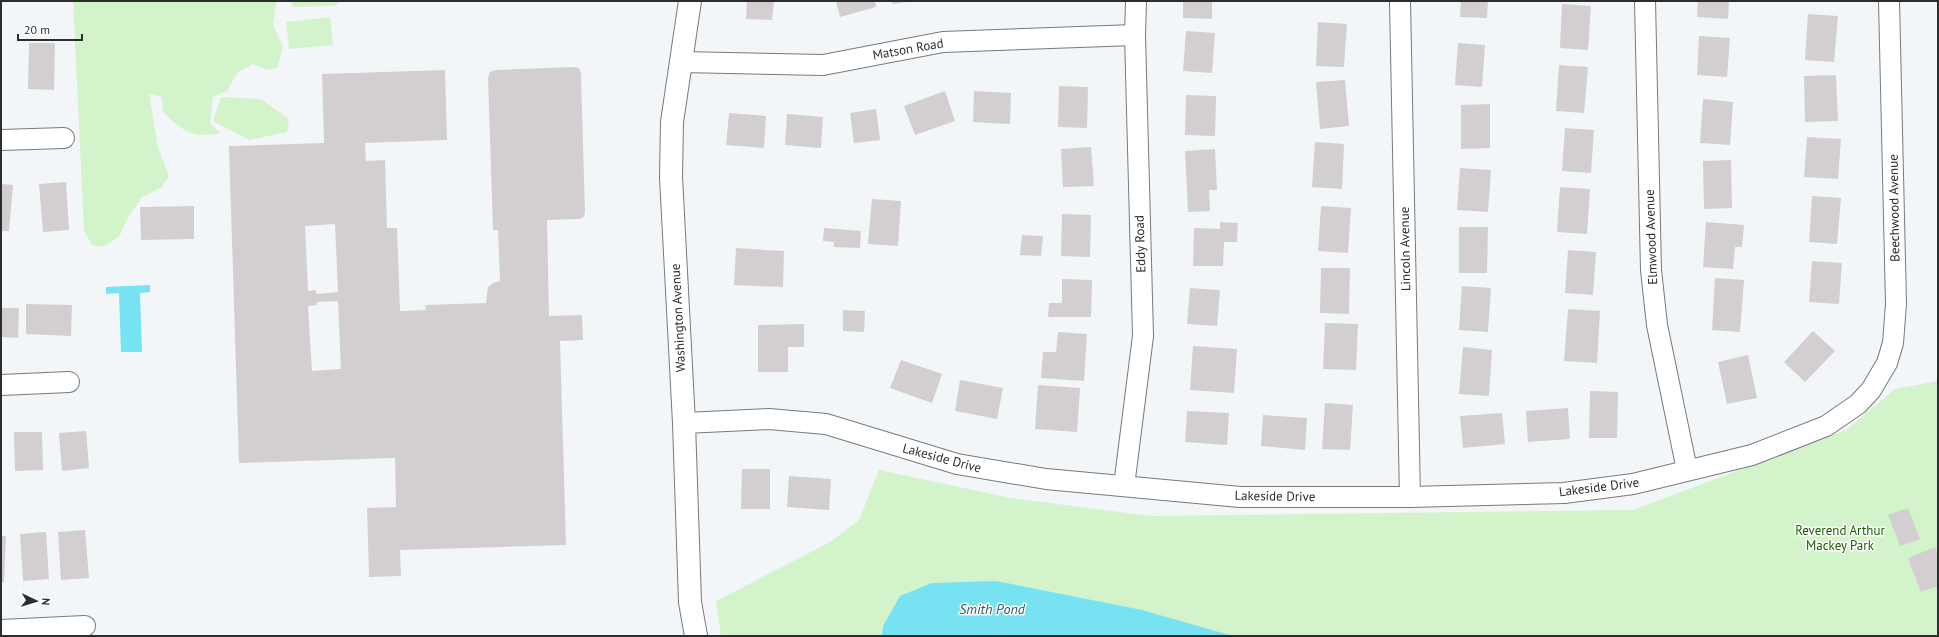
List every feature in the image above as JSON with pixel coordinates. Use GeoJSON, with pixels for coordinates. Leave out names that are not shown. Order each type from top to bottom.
{"type":"FeatureCollection","features":[{"type":"Feature","properties":{"kind":"street","name":"Washington Avenue"},"geometry":{"type":"LineString","coordinates":[[690,1],[672,122],[671,177],[684,423],[690,602],[696,636]]}},
{"type":"Feature","properties":{"kind":"street","name":"Eddy Road"},"geometry":{"type":"LineString","coordinates":[[1124,486],[1143,336],[1135,35],[1136,1]]}},
{"type":"Feature","properties":{"kind":"street","name":"Lincoln Avenue"},"geometry":{"type":"LineString","coordinates":[[1400,1],[1410,497]]}},
{"type":"Feature","properties":{"kind":"street","name":"Elmwood Avenue"},"geometry":{"type":"LineString","coordinates":[[1645,1],[1650,270],[1657,325],[1686,470]]}},
{"type":"Feature","properties":{"kind":"street","name":"Beechwood Avenue"},"geometry":{"type":"LineString","coordinates":[[1858,404],[1871,390],[1887,363],[1893,343],[1896,304],[1889,1]]}},
{"type":"Feature","properties":{"kind":"street","name":"Matson Road"},"geometry":{"type":"LineString","coordinates":[[681,62],[824,65],[943,42],[1135,35]]}},
{"type":"Feature","properties":{"kind":"street"},"geometry":{"type":"LineString","coordinates":[[1,140],[64,138]]}},
{"type":"Feature","properties":{"kind":"street"},"geometry":{"type":"LineString","coordinates":[[1,385],[69,382]]}},
{"type":"Feature","properties":{"kind":"street","name":"Lakeside Drive"},"geometry":{"type":"LineString","coordinates":[[684,423],[769,419],[826,424],[957,464],[1046,480],[1240,497],[1410,497],[1564,493],[1633,484],[1752,455],[1826,426],[1858,404]]}},
{"type":"Feature","properties":{"kind":"street"},"geometry":{"type":"LineString","coordinates":[[1,630],[85,626]]}},
{"type":"Feature","properties":{"kind":"green space"},"geometry":{"type":"Polygon","coordinates":[[[73,1],[277,1],[273,24],[283,47],[277,68],[266,70],[253,64],[238,72],[227,91],[213,97],[210,124],[221,133],[203,135],[195,134],[183,129],[163,112],[162,97],[149,94],[158,147],[169,176],[162,187],[142,197],[129,216],[119,237],[102,247],[92,245],[84,231],[73,1]]]}},
{"type":"Feature","properties":{"kind":"green space"},"geometry":{"type":"Polygon","coordinates":[[[290,1],[340,1],[334,6],[293,7],[290,1]]]}},
{"type":"Feature","properties":{"kind":"green space"},"geometry":{"type":"Polygon","coordinates":[[[330,17],[333,45],[289,49],[286,22],[330,17]]]}},
{"type":"Feature","properties":{"kind":"green space"},"geometry":{"type":"Polygon","coordinates":[[[221,97],[261,99],[289,119],[287,132],[249,140],[213,121],[221,97]]]}},
{"type":"Feature","properties":{"kind":"green space","name":"Reverend Arthur Mackey Park"},"geometry":{"type":"Polygon","coordinates":[[[1938,381],[1938,636],[721,636],[716,601],[830,542],[859,520],[879,470],[1011,498],[1151,516],[1633,510],[1846,430],[1895,389],[1938,381]]]}},
{"type":"Feature","properties":{"kind":"water"},"geometry":{"type":"Polygon","coordinates":[[[150,285],[150,292],[140,293],[142,352],[121,352],[119,293],[106,294],[106,287],[150,285]]]}},
{"type":"Feature","properties":{"kind":"water","name":"Smith Pond"},"geometry":{"type":"Polygon","coordinates":[[[996,581],[1142,610],[1233,636],[882,636],[883,626],[900,596],[932,583],[996,581]]]}},
{"type":"Feature","properties":{"kind":"building"},"geometry":{"type":"Polygon","coordinates":[[[747,1],[774,1],[772,20],[746,19],[747,1]]]}},
{"type":"Feature","properties":{"kind":"building"},"geometry":{"type":"Polygon","coordinates":[[[836,1],[875,1],[876,7],[840,17],[836,1]]]}},
{"type":"Feature","properties":{"kind":"building"},"geometry":{"type":"Polygon","coordinates":[[[892,1],[907,1],[907,2],[892,4],[892,1]]]}},
{"type":"Feature","properties":{"kind":"building"},"geometry":{"type":"Polygon","coordinates":[[[1183,1],[1212,1],[1212,19],[1183,18],[1183,1]]]}},
{"type":"Feature","properties":{"kind":"building"},"geometry":{"type":"Polygon","coordinates":[[[1461,1],[1488,1],[1487,18],[1460,17],[1461,1]]]}},
{"type":"Feature","properties":{"kind":"building"},"geometry":{"type":"Polygon","coordinates":[[[1698,1],[1729,1],[1728,19],[1697,17],[1698,1]]]}},
{"type":"Feature","properties":{"kind":"building"},"geometry":{"type":"Polygon","coordinates":[[[1562,4],[1591,6],[1588,50],[1560,48],[1562,4]]]}},
{"type":"Feature","properties":{"kind":"building"},"geometry":{"type":"Polygon","coordinates":[[[1808,14],[1838,16],[1834,62],[1805,60],[1808,14]]]}},
{"type":"Feature","properties":{"kind":"building"},"geometry":{"type":"Polygon","coordinates":[[[1318,22],[1347,24],[1344,67],[1316,66],[1318,22]]]}},
{"type":"Feature","properties":{"kind":"building"},"geometry":{"type":"Polygon","coordinates":[[[1186,31],[1215,33],[1212,73],[1183,71],[1186,31]]]}},
{"type":"Feature","properties":{"kind":"building"},"geometry":{"type":"Polygon","coordinates":[[[1699,36],[1730,38],[1727,77],[1697,75],[1699,36]]]}},
{"type":"Feature","properties":{"kind":"building"},"geometry":{"type":"Polygon","coordinates":[[[29,43],[55,43],[54,90],[28,89],[29,43]]]}},
{"type":"Feature","properties":{"kind":"building"},"geometry":{"type":"Polygon","coordinates":[[[1458,43],[1485,45],[1482,87],[1455,85],[1458,43]]]}},
{"type":"Feature","properties":{"kind":"building"},"geometry":{"type":"Polygon","coordinates":[[[1559,65],[1588,67],[1584,113],[1556,111],[1559,65]]]}},
{"type":"Feature","properties":{"kind":"building"},"geometry":{"type":"Polygon","coordinates":[[[573,67],[579,68],[581,74],[584,217],[579,219],[547,220],[549,316],[582,315],[583,340],[560,341],[566,545],[400,550],[401,576],[369,577],[367,508],[396,507],[395,458],[239,463],[229,146],[324,143],[322,74],[445,70],[447,140],[365,143],[366,161],[385,160],[387,228],[397,228],[400,311],[426,310],[425,305],[486,303],[488,287],[493,283],[500,281],[498,230],[493,230],[488,78],[490,72],[496,70],[573,67]],[[335,224],[305,226],[308,291],[316,290],[316,294],[338,292],[335,224]],[[338,301],[317,302],[317,305],[308,306],[312,371],[341,369],[338,301]]]}},
{"type":"Feature","properties":{"kind":"building"},"geometry":{"type":"Polygon","coordinates":[[[1836,75],[1838,121],[1805,122],[1804,76],[1836,75]]]}},
{"type":"Feature","properties":{"kind":"building"},"geometry":{"type":"Polygon","coordinates":[[[1345,80],[1349,126],[1320,129],[1316,82],[1345,80]]]}},
{"type":"Feature","properties":{"kind":"building"},"geometry":{"type":"Polygon","coordinates":[[[1059,86],[1088,87],[1087,128],[1058,127],[1059,86]]]}},
{"type":"Feature","properties":{"kind":"building"},"geometry":{"type":"Polygon","coordinates":[[[945,91],[955,121],[915,135],[904,106],[945,91]]]}},
{"type":"Feature","properties":{"kind":"building"},"geometry":{"type":"Polygon","coordinates":[[[974,91],[1011,93],[1010,124],[973,122],[974,91]]]}},
{"type":"Feature","properties":{"kind":"building"},"geometry":{"type":"Polygon","coordinates":[[[1186,95],[1216,96],[1215,136],[1185,135],[1186,95]]]}},
{"type":"Feature","properties":{"kind":"building"},"geometry":{"type":"Polygon","coordinates":[[[1703,99],[1733,102],[1730,145],[1700,143],[1703,99]]]}},
{"type":"Feature","properties":{"kind":"building"},"geometry":{"type":"Polygon","coordinates":[[[1490,104],[1490,148],[1461,149],[1461,105],[1490,104]]]}},
{"type":"Feature","properties":{"kind":"building"},"geometry":{"type":"Polygon","coordinates":[[[876,109],[880,140],[854,143],[850,113],[876,109]]]}},
{"type":"Feature","properties":{"kind":"building"},"geometry":{"type":"Polygon","coordinates":[[[729,113],[766,116],[764,148],[726,145],[729,113]]]}},
{"type":"Feature","properties":{"kind":"building"},"geometry":{"type":"Polygon","coordinates":[[[787,114],[823,117],[821,148],[785,145],[787,114]]]}},
{"type":"Feature","properties":{"kind":"building"},"geometry":{"type":"Polygon","coordinates":[[[1565,128],[1594,130],[1591,173],[1562,171],[1565,128]]]}},
{"type":"Feature","properties":{"kind":"building"},"geometry":{"type":"Polygon","coordinates":[[[1807,137],[1841,139],[1838,179],[1804,177],[1807,137]]]}},
{"type":"Feature","properties":{"kind":"building"},"geometry":{"type":"Polygon","coordinates":[[[1315,142],[1344,144],[1342,189],[1312,187],[1315,142]]]}},
{"type":"Feature","properties":{"kind":"building"},"geometry":{"type":"Polygon","coordinates":[[[1091,147],[1094,186],[1063,187],[1061,149],[1091,147]]]}},
{"type":"Feature","properties":{"kind":"building"},"geometry":{"type":"Polygon","coordinates":[[[1215,149],[1217,190],[1209,190],[1210,211],[1188,212],[1185,151],[1215,149]]]}},
{"type":"Feature","properties":{"kind":"building"},"geometry":{"type":"Polygon","coordinates":[[[1731,160],[1732,208],[1704,209],[1703,161],[1731,160]]]}},
{"type":"Feature","properties":{"kind":"building"},"geometry":{"type":"Polygon","coordinates":[[[1460,168],[1491,170],[1488,212],[1457,210],[1460,168]]]}},
{"type":"Feature","properties":{"kind":"building"},"geometry":{"type":"Polygon","coordinates":[[[66,182],[69,230],[43,232],[39,184],[66,182]]]}},
{"type":"Feature","properties":{"kind":"building"},"geometry":{"type":"Polygon","coordinates":[[[1,184],[13,185],[9,231],[1,231],[1,184]]]}},
{"type":"Feature","properties":{"kind":"building"},"geometry":{"type":"Polygon","coordinates":[[[1560,187],[1590,189],[1587,234],[1557,232],[1560,187]]]}},
{"type":"Feature","properties":{"kind":"building"},"geometry":{"type":"Polygon","coordinates":[[[1812,196],[1841,198],[1837,244],[1809,242],[1812,196]]]}},
{"type":"Feature","properties":{"kind":"building"},"geometry":{"type":"Polygon","coordinates":[[[872,199],[901,201],[898,246],[868,244],[872,199]]]}},
{"type":"Feature","properties":{"kind":"building"},"geometry":{"type":"Polygon","coordinates":[[[194,206],[194,239],[141,240],[140,207],[194,206]]]}},
{"type":"Feature","properties":{"kind":"building"},"geometry":{"type":"Polygon","coordinates":[[[1321,206],[1351,208],[1348,253],[1318,251],[1321,206]]]}},
{"type":"Feature","properties":{"kind":"building"},"geometry":{"type":"Polygon","coordinates":[[[1062,214],[1091,215],[1090,257],[1061,256],[1062,214]]]}},
{"type":"Feature","properties":{"kind":"building"},"geometry":{"type":"Polygon","coordinates":[[[1220,222],[1238,223],[1237,242],[1224,242],[1223,266],[1193,266],[1194,228],[1220,229],[1220,222]]]}},
{"type":"Feature","properties":{"kind":"building"},"geometry":{"type":"Polygon","coordinates":[[[1706,222],[1744,225],[1742,247],[1735,247],[1733,269],[1703,267],[1706,222]]]}},
{"type":"Feature","properties":{"kind":"building"},"geometry":{"type":"Polygon","coordinates":[[[1459,227],[1488,227],[1487,273],[1459,273],[1459,227]]]}},
{"type":"Feature","properties":{"kind":"building"},"geometry":{"type":"Polygon","coordinates":[[[824,228],[861,231],[860,248],[834,247],[834,242],[823,241],[824,228]]]}},
{"type":"Feature","properties":{"kind":"building"},"geometry":{"type":"Polygon","coordinates":[[[1022,235],[1043,236],[1041,256],[1020,255],[1022,235]]]}},
{"type":"Feature","properties":{"kind":"building"},"geometry":{"type":"Polygon","coordinates":[[[736,248],[784,251],[783,287],[734,285],[736,248]]]}},
{"type":"Feature","properties":{"kind":"building"},"geometry":{"type":"Polygon","coordinates":[[[1568,250],[1596,252],[1593,295],[1565,293],[1568,250]]]}},
{"type":"Feature","properties":{"kind":"building"},"geometry":{"type":"Polygon","coordinates":[[[1812,261],[1842,263],[1839,304],[1809,302],[1812,261]]]}},
{"type":"Feature","properties":{"kind":"building"},"geometry":{"type":"Polygon","coordinates":[[[1321,268],[1350,268],[1349,314],[1320,313],[1321,268]]]}},
{"type":"Feature","properties":{"kind":"building"},"geometry":{"type":"Polygon","coordinates":[[[1715,278],[1744,280],[1740,332],[1712,330],[1715,278]]]}},
{"type":"Feature","properties":{"kind":"building"},"geometry":{"type":"Polygon","coordinates":[[[1062,279],[1092,280],[1091,317],[1048,317],[1049,303],[1062,303],[1062,279]]]}},
{"type":"Feature","properties":{"kind":"building"},"geometry":{"type":"Polygon","coordinates":[[[1462,286],[1491,288],[1488,332],[1459,330],[1462,286]]]}},
{"type":"Feature","properties":{"kind":"building"},"geometry":{"type":"Polygon","coordinates":[[[1190,288],[1220,290],[1217,326],[1187,324],[1190,288]]]}},
{"type":"Feature","properties":{"kind":"building"},"geometry":{"type":"Polygon","coordinates":[[[26,304],[72,305],[71,336],[26,334],[26,304]]]}},
{"type":"Feature","properties":{"kind":"building"},"geometry":{"type":"Polygon","coordinates":[[[1,308],[19,308],[18,338],[1,337],[1,308]]]}},
{"type":"Feature","properties":{"kind":"building"},"geometry":{"type":"Polygon","coordinates":[[[1568,309],[1600,311],[1597,363],[1564,361],[1568,309]]]}},
{"type":"Feature","properties":{"kind":"building"},"geometry":{"type":"Polygon","coordinates":[[[843,310],[865,311],[864,332],[843,331],[843,310]]]}},
{"type":"Feature","properties":{"kind":"building"},"geometry":{"type":"Polygon","coordinates":[[[1325,323],[1358,324],[1356,370],[1323,369],[1325,323]]]}},
{"type":"Feature","properties":{"kind":"building"},"geometry":{"type":"Polygon","coordinates":[[[804,324],[804,347],[788,347],[788,372],[758,372],[758,325],[804,324]]]}},
{"type":"Feature","properties":{"kind":"building"},"geometry":{"type":"Polygon","coordinates":[[[1813,331],[1835,351],[1805,382],[1784,362],[1813,331]]]}},
{"type":"Feature","properties":{"kind":"building"},"geometry":{"type":"Polygon","coordinates":[[[1058,332],[1087,334],[1084,381],[1041,378],[1043,352],[1056,352],[1058,332]]]}},
{"type":"Feature","properties":{"kind":"building"},"geometry":{"type":"Polygon","coordinates":[[[1193,346],[1237,349],[1234,393],[1190,390],[1193,346]]]}},
{"type":"Feature","properties":{"kind":"building"},"geometry":{"type":"Polygon","coordinates":[[[1463,347],[1492,350],[1489,396],[1459,394],[1463,347]]]}},
{"type":"Feature","properties":{"kind":"building"},"geometry":{"type":"Polygon","coordinates":[[[1748,355],[1757,398],[1727,404],[1718,362],[1748,355]]]}},
{"type":"Feature","properties":{"kind":"building"},"geometry":{"type":"Polygon","coordinates":[[[901,360],[942,374],[932,403],[890,388],[901,360]]]}},
{"type":"Feature","properties":{"kind":"building"},"geometry":{"type":"Polygon","coordinates":[[[960,380],[1003,388],[997,419],[955,411],[960,380]]]}},
{"type":"Feature","properties":{"kind":"building"},"geometry":{"type":"Polygon","coordinates":[[[1038,385],[1080,388],[1077,432],[1035,429],[1038,385]]]}},
{"type":"Feature","properties":{"kind":"building"},"geometry":{"type":"Polygon","coordinates":[[[1590,391],[1618,392],[1617,438],[1589,438],[1590,391]]]}},
{"type":"Feature","properties":{"kind":"building"},"geometry":{"type":"Polygon","coordinates":[[[1325,403],[1353,405],[1350,450],[1322,449],[1325,403]]]}},
{"type":"Feature","properties":{"kind":"building"},"geometry":{"type":"Polygon","coordinates":[[[1568,408],[1570,439],[1528,442],[1526,411],[1568,408]]]}},
{"type":"Feature","properties":{"kind":"building"},"geometry":{"type":"Polygon","coordinates":[[[1187,411],[1229,413],[1227,445],[1185,442],[1187,411]]]}},
{"type":"Feature","properties":{"kind":"building"},"geometry":{"type":"Polygon","coordinates":[[[1502,413],[1505,444],[1463,448],[1460,416],[1502,413]]]}},
{"type":"Feature","properties":{"kind":"building"},"geometry":{"type":"Polygon","coordinates":[[[1263,415],[1307,418],[1305,450],[1261,446],[1263,415]]]}},
{"type":"Feature","properties":{"kind":"building"},"geometry":{"type":"Polygon","coordinates":[[[86,431],[89,468],[62,471],[59,433],[86,431]]]}},
{"type":"Feature","properties":{"kind":"building"},"geometry":{"type":"Polygon","coordinates":[[[14,432],[42,432],[43,470],[15,471],[14,432]]]}},
{"type":"Feature","properties":{"kind":"building"},"geometry":{"type":"Polygon","coordinates":[[[742,469],[770,469],[770,509],[741,509],[742,469]]]}},
{"type":"Feature","properties":{"kind":"building"},"geometry":{"type":"Polygon","coordinates":[[[789,476],[831,479],[829,510],[787,507],[789,476]]]}},
{"type":"Feature","properties":{"kind":"building"},"geometry":{"type":"Polygon","coordinates":[[[1908,508],[1920,539],[1900,546],[1888,515],[1908,508]]]}},
{"type":"Feature","properties":{"kind":"building"},"geometry":{"type":"Polygon","coordinates":[[[85,530],[89,578],[61,580],[58,532],[85,530]]]}},
{"type":"Feature","properties":{"kind":"building"},"geometry":{"type":"Polygon","coordinates":[[[46,532],[49,579],[23,581],[20,534],[46,532]]]}},
{"type":"Feature","properties":{"kind":"building"},"geometry":{"type":"Polygon","coordinates":[[[1,536],[6,536],[4,583],[1,582],[1,536]]]}},
{"type":"Feature","properties":{"kind":"building"},"geometry":{"type":"Polygon","coordinates":[[[1935,547],[1938,554],[1938,586],[1921,592],[1908,558],[1935,547]]]}}]}
